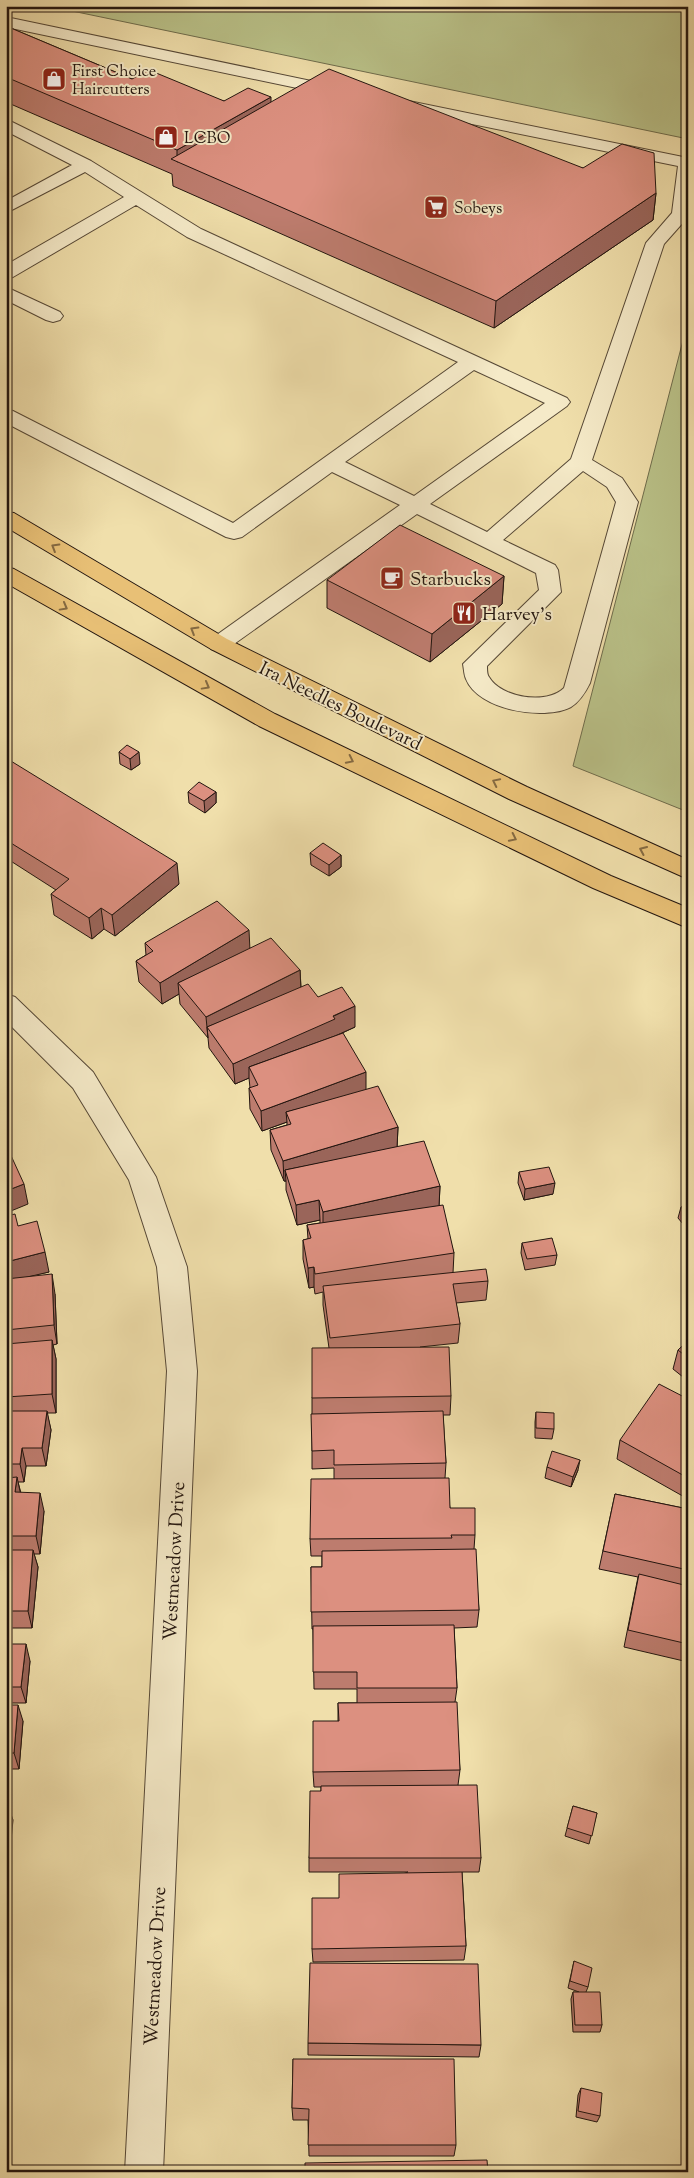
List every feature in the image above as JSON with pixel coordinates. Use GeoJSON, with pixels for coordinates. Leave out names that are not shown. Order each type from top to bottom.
{"type":"FeatureCollection","features":[{"type":"Feature","properties":{"kind":"main road","name":"Ira Needles Boulevard"},"geometry":{"type":"LineString","coordinates":[[6,518],[219,644],[518,793],[688,870]]}},
{"type":"Feature","properties":{"kind":"main road"},"geometry":{"type":"LineString","coordinates":[[6,574],[267,720],[602,882],[688,919]]}},
{"type":"Feature","properties":{"kind":"street"},"geometry":{"type":"LineString","coordinates":[[6,22],[356,95]]}},
{"type":"Feature","properties":{"kind":"street"},"geometry":{"type":"LineString","coordinates":[[385,101],[686,163],[681,214],[655,242],[580,462],[489,541]]}},
{"type":"Feature","properties":{"kind":"street"},"geometry":{"type":"LineString","coordinates":[[6,124],[85,166],[194,233],[596,417]]}},
{"type":"Feature","properties":{"kind":"street"},"geometry":{"type":"LineString","coordinates":[[6,208],[85,166]]}},
{"type":"Feature","properties":{"kind":"street"},"geometry":{"type":"LineString","coordinates":[[6,273],[137,198]]}},
{"type":"Feature","properties":{"kind":"street"},"geometry":{"type":"LineString","coordinates":[[6,293],[53,316]]}},
{"type":"Feature","properties":{"kind":"street"},"geometry":{"type":"LineString","coordinates":[[6,415],[234,532],[473,361]]}},
{"type":"Feature","properties":{"kind":"street"},"geometry":{"type":"LineString","coordinates":[[219,644],[560,402]]}},
{"type":"Feature","properties":{"kind":"street"},"geometry":{"type":"LineString","coordinates":[[331,463],[547,570],[550,592],[475,664],[477,679],[493,694],[515,702],[538,707],[558,703],[572,696],[578,682],[627,502],[623,492],[610,478],[580,462]]}},
{"type":"Feature","properties":{"kind":"street","name":"Westmeadow Drive"},"geometry":{"type":"LineString","coordinates":[[6,1004],[83,1080],[142,1177],[172,1267],[182,1371],[144,2172]]}},
{"type":"Feature","properties":{"kind":"green space"},"geometry":{"type":"Polygon","coordinates":[[[48,6],[688,6],[688,139],[48,6]]]}},
{"type":"Feature","properties":{"kind":"green space"},"geometry":{"type":"Polygon","coordinates":[[[688,321],[688,812],[573,766],[688,321]]]}},
{"type":"Feature","properties":{"kind":"building"},"geometry":{"type":"Polygon","coordinates":[[[6,26],[132,79],[149,70],[224,101],[248,88],[271,97],[177,150],[6,77],[6,26]]]}},
{"type":"Feature","properties":{"kind":"building","name":"Sobeys"},"geometry":{"type":"Polygon","coordinates":[[[329,69],[583,168],[622,144],[654,153],[656,193],[496,301],[171,159],[329,69]]]}},
{"type":"Feature","properties":{"kind":"building"},"geometry":{"type":"Polygon","coordinates":[[[400,525],[504,576],[432,634],[327,580],[400,525]]]}},
{"type":"Feature","properties":{"kind":"building"},"geometry":{"type":"Polygon","coordinates":[[[127,745],[139,752],[130,759],[119,752],[127,745]]]}},
{"type":"Feature","properties":{"kind":"building"},"geometry":{"type":"Polygon","coordinates":[[[6,758],[177,863],[112,915],[101,908],[89,918],[51,894],[69,879],[6,840],[6,758]]]}},
{"type":"Feature","properties":{"kind":"building"},"geometry":{"type":"Polygon","coordinates":[[[199,782],[216,792],[204,801],[188,792],[199,782]]]}},
{"type":"Feature","properties":{"kind":"building"},"geometry":{"type":"Polygon","coordinates":[[[323,843],[341,855],[329,865],[310,853],[323,843]]]}},
{"type":"Feature","properties":{"kind":"building"},"geometry":{"type":"Polygon","coordinates":[[[217,901],[249,930],[160,983],[136,961],[153,951],[145,943],[217,901]]]}},
{"type":"Feature","properties":{"kind":"building"},"geometry":{"type":"Polygon","coordinates":[[[271,938],[300,970],[206,1017],[178,983],[271,938]]]}},
{"type":"Feature","properties":{"kind":"building"},"geometry":{"type":"Polygon","coordinates":[[[308,984],[318,997],[342,987],[355,1006],[333,1016],[335,1019],[233,1064],[207,1027],[308,984]]]}},
{"type":"Feature","properties":{"kind":"building"},"geometry":{"type":"Polygon","coordinates":[[[343,1033],[366,1072],[261,1111],[249,1088],[258,1085],[249,1067],[343,1033]]]}},
{"type":"Feature","properties":{"kind":"building"},"geometry":{"type":"Polygon","coordinates":[[[378,1086],[398,1127],[283,1161],[270,1130],[291,1124],[286,1112],[378,1086]]]}},
{"type":"Feature","properties":{"kind":"building"},"geometry":{"type":"Polygon","coordinates":[[[424,1141],[440,1186],[323,1212],[319,1200],[296,1205],[285,1170],[424,1141]]]}},
{"type":"Feature","properties":{"kind":"building"},"geometry":{"type":"Polygon","coordinates":[[[6,1149],[8,1149],[24,1184],[6,1191],[6,1149]]]}},
{"type":"Feature","properties":{"kind":"building"},"geometry":{"type":"Polygon","coordinates":[[[549,1167],[555,1183],[525,1189],[519,1172],[549,1167]]]}},
{"type":"Feature","properties":{"kind":"building"},"geometry":{"type":"Polygon","coordinates":[[[688,1204],[688,1216],[681,1207],[688,1204]]]}},
{"type":"Feature","properties":{"kind":"building"},"geometry":{"type":"Polygon","coordinates":[[[443,1205],[454,1253],[315,1274],[314,1267],[308,1268],[303,1240],[311,1238],[307,1225],[443,1205]]]}},
{"type":"Feature","properties":{"kind":"building"},"geometry":{"type":"Polygon","coordinates":[[[15,1214],[18,1226],[37,1221],[45,1252],[6,1262],[6,1216],[15,1214]]]}},
{"type":"Feature","properties":{"kind":"building"},"geometry":{"type":"Polygon","coordinates":[[[552,1238],[557,1255],[527,1259],[522,1243],[552,1238]]]}},
{"type":"Feature","properties":{"kind":"building"},"geometry":{"type":"Polygon","coordinates":[[[486,1269],[488,1281],[453,1284],[460,1324],[330,1338],[323,1286],[486,1269]]]}},
{"type":"Feature","properties":{"kind":"building"},"geometry":{"type":"Polygon","coordinates":[[[52,1274],[54,1325],[6,1330],[6,1279],[52,1274]]]}},
{"type":"Feature","properties":{"kind":"building"},"geometry":{"type":"Polygon","coordinates":[[[52,1340],[52,1394],[6,1397],[6,1344],[52,1340]]]}},
{"type":"Feature","properties":{"kind":"building"},"geometry":{"type":"Polygon","coordinates":[[[688,1341],[688,1358],[678,1350],[688,1341]]]}},
{"type":"Feature","properties":{"kind":"building"},"geometry":{"type":"Polygon","coordinates":[[[449,1347],[451,1396],[312,1398],[312,1348],[449,1347]]]}},
{"type":"Feature","properties":{"kind":"building"},"geometry":{"type":"Polygon","coordinates":[[[659,1384],[688,1399],[688,1478],[620,1440],[659,1384]]]}},
{"type":"Feature","properties":{"kind":"building"},"geometry":{"type":"Polygon","coordinates":[[[6,1411],[47,1411],[42,1448],[22,1448],[20,1464],[6,1464],[6,1411]]]}},
{"type":"Feature","properties":{"kind":"building"},"geometry":{"type":"Polygon","coordinates":[[[443,1411],[446,1463],[334,1465],[334,1450],[312,1451],[311,1414],[443,1411]]]}},
{"type":"Feature","properties":{"kind":"building"},"geometry":{"type":"Polygon","coordinates":[[[536,1412],[554,1413],[554,1429],[536,1428],[536,1412]]]}},
{"type":"Feature","properties":{"kind":"building"},"geometry":{"type":"Polygon","coordinates":[[[552,1451],[580,1460],[573,1477],[547,1467],[552,1451]]]}},
{"type":"Feature","properties":{"kind":"building"},"geometry":{"type":"Polygon","coordinates":[[[17,1477],[15,1492],[40,1493],[36,1536],[6,1536],[6,1478],[17,1477]]]}},
{"type":"Feature","properties":{"kind":"building"},"geometry":{"type":"Polygon","coordinates":[[[449,1478],[450,1508],[475,1508],[475,1535],[451,1535],[452,1538],[310,1539],[311,1479],[449,1478]]]}},
{"type":"Feature","properties":{"kind":"building"},"geometry":{"type":"Polygon","coordinates":[[[615,1494],[688,1509],[688,1570],[603,1551],[615,1494]]]}},
{"type":"Feature","properties":{"kind":"building"},"geometry":{"type":"Polygon","coordinates":[[[476,1549],[479,1610],[311,1612],[311,1567],[322,1567],[322,1551],[476,1549]]]}},
{"type":"Feature","properties":{"kind":"building"},"geometry":{"type":"Polygon","coordinates":[[[6,1550],[33,1550],[28,1611],[6,1611],[6,1550]]]}},
{"type":"Feature","properties":{"kind":"building"},"geometry":{"type":"Polygon","coordinates":[[[639,1574],[688,1586],[688,1644],[628,1630],[639,1574]]]}},
{"type":"Feature","properties":{"kind":"building"},"geometry":{"type":"Polygon","coordinates":[[[454,1625],[457,1688],[357,1688],[357,1672],[313,1672],[313,1626],[454,1625]]]}},
{"type":"Feature","properties":{"kind":"building"},"geometry":{"type":"Polygon","coordinates":[[[6,1644],[26,1644],[21,1687],[6,1687],[6,1644]]]}},
{"type":"Feature","properties":{"kind":"building"},"geometry":{"type":"Polygon","coordinates":[[[457,1702],[460,1770],[313,1772],[313,1721],[339,1721],[338,1703],[457,1702]]]}},
{"type":"Feature","properties":{"kind":"building"},"geometry":{"type":"Polygon","coordinates":[[[6,1705],[18,1705],[14,1753],[6,1753],[6,1705]]]}},
{"type":"Feature","properties":{"kind":"building"},"geometry":{"type":"Polygon","coordinates":[[[477,1785],[481,1858],[309,1858],[310,1791],[321,1791],[321,1786],[477,1785]]]}},
{"type":"Feature","properties":{"kind":"building"},"geometry":{"type":"Polygon","coordinates":[[[573,1806],[597,1813],[592,1836],[567,1828],[573,1806]]]}},
{"type":"Feature","properties":{"kind":"building"},"geometry":{"type":"Polygon","coordinates":[[[462,1872],[466,1946],[312,1949],[312,1898],[339,1898],[339,1874],[462,1872]]]}},
{"type":"Feature","properties":{"kind":"building"},"geometry":{"type":"Polygon","coordinates":[[[574,1961],[592,1968],[588,1987],[570,1981],[574,1961]]]}},
{"type":"Feature","properties":{"kind":"building"},"geometry":{"type":"Polygon","coordinates":[[[310,1963],[478,1964],[481,2045],[308,2043],[310,1963]]]}},
{"type":"Feature","properties":{"kind":"building"},"geometry":{"type":"Polygon","coordinates":[[[573,1992],[600,1992],[602,2025],[575,2025],[573,1992]]]}},
{"type":"Feature","properties":{"kind":"building"},"geometry":{"type":"Polygon","coordinates":[[[293,2059],[454,2059],[456,2145],[308,2145],[309,2109],[292,2108],[293,2059]]]}},
{"type":"Feature","properties":{"kind":"building"},"geometry":{"type":"Polygon","coordinates":[[[581,2088],[602,2093],[600,2116],[578,2111],[581,2088]]]}},
{"type":"Feature","properties":{"kind":"building"},"geometry":{"type":"Polygon","coordinates":[[[487,2160],[488,2172],[305,2172],[305,2163],[487,2160]]]}},
{"type":"Feature","properties":{"kind":"place","name":"First Choice Haircutters"},"geometry":{"type":"Point","coordinates":[54,79]}},
{"type":"Feature","properties":{"kind":"place","name":"LCBO"},"geometry":{"type":"Point","coordinates":[166,137]}},
{"type":"Feature","properties":{"kind":"place","name":"Sobeys"},"geometry":{"type":"Point","coordinates":[436,207]}},
{"type":"Feature","properties":{"kind":"place","name":"Starbucks"},"geometry":{"type":"Point","coordinates":[392,578]}},
{"type":"Feature","properties":{"kind":"place","name":"Harvey's"},"geometry":{"type":"Point","coordinates":[464,613]}}]}
